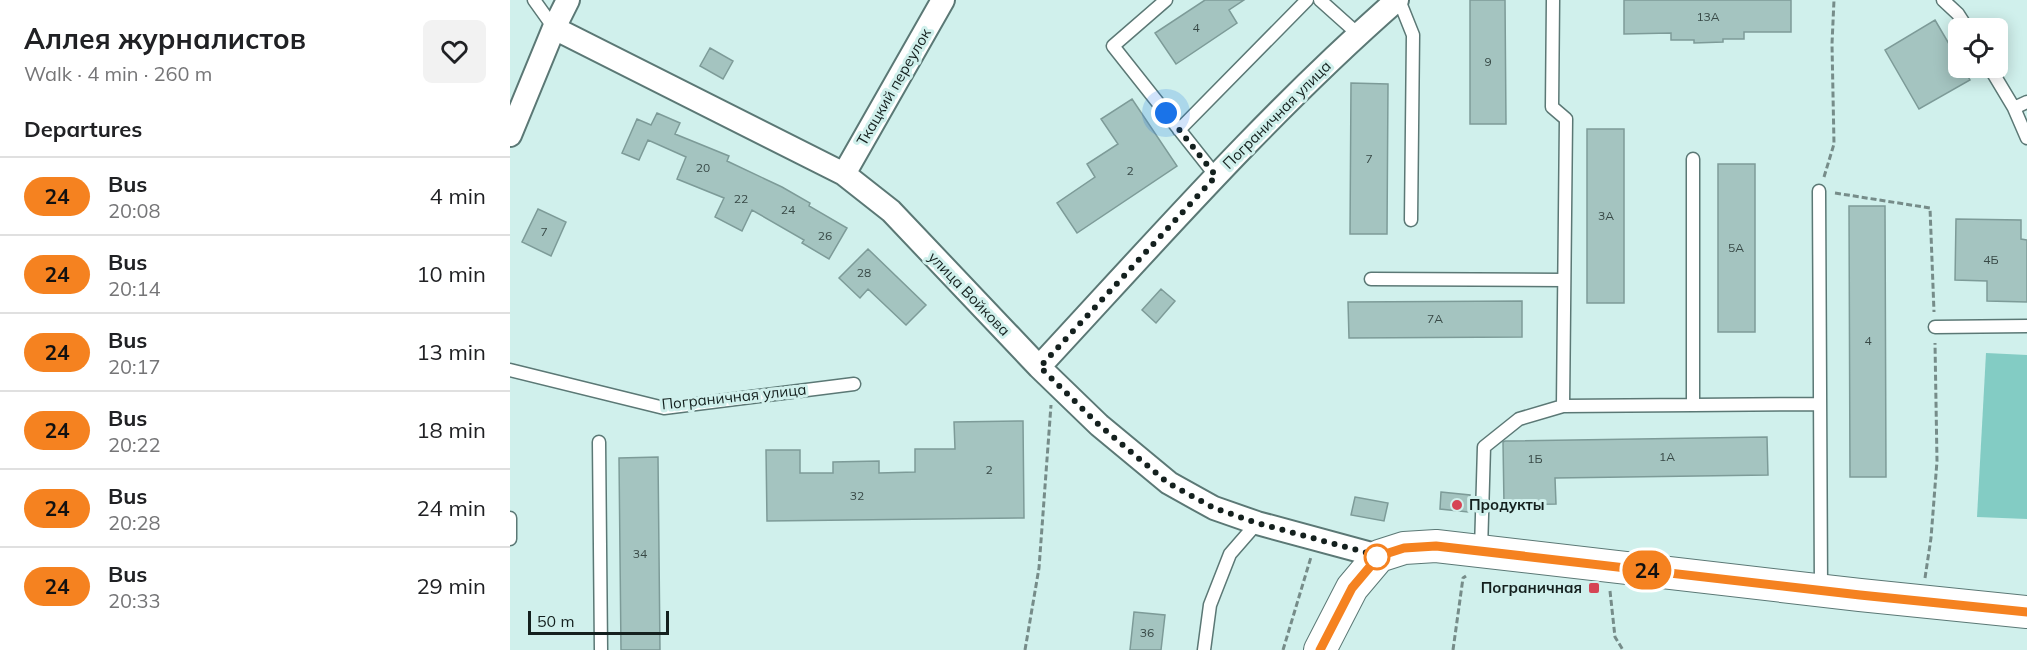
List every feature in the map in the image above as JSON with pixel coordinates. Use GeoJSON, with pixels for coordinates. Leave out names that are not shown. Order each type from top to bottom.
{"type":"FeatureCollection","features":[{"type":"Feature","properties":{"kind":"main road"},"geometry":{"type":"LineString","coordinates":[[1320,650],[1352,588],[1379,556],[1404,548],[1436,546],[2027,612]]}},
{"type":"Feature","properties":{"kind":"street"},"geometry":{"type":"LineString","coordinates":[[510,135],[554,28],[568,0]]}},
{"type":"Feature","properties":{"kind":"street","name":"Ткацкий переулок"},"geometry":{"type":"LineString","coordinates":[[844,174],[943,0]]}},
{"type":"Feature","properties":{"kind":"street","name":"Пограничная улица"},"geometry":{"type":"LineString","coordinates":[[1046,373],[1216,176],[1358,34],[1398,0]]}},
{"type":"Feature","properties":{"kind":"street","name":"улица Войкова"},"geometry":{"type":"LineString","coordinates":[[554,28],[844,174],[891,211],[1046,373],[1099,425],[1168,483],[1214,508],[1257,523],[1379,556]]}},
{"type":"Feature","properties":{"kind":"lane"},"geometry":{"type":"LineString","coordinates":[[534,0],[554,28]]}},
{"type":"Feature","properties":{"kind":"lane"},"geometry":{"type":"LineString","coordinates":[[1166,0],[1113,46],[1216,176]]}},
{"type":"Feature","properties":{"kind":"lane"},"geometry":{"type":"LineString","coordinates":[[1179,130],[1307,0]]}},
{"type":"Feature","properties":{"kind":"lane"},"geometry":{"type":"LineString","coordinates":[[1320,0],[1358,34]]}},
{"type":"Feature","properties":{"kind":"lane"},"geometry":{"type":"LineString","coordinates":[[1398,0],[1413,35],[1411,220]]}},
{"type":"Feature","properties":{"kind":"lane"},"geometry":{"type":"LineString","coordinates":[[1553,0],[1552,107],[1566,119],[1563,406]]}},
{"type":"Feature","properties":{"kind":"lane"},"geometry":{"type":"LineString","coordinates":[[1943,0],[1961,18]]}},
{"type":"Feature","properties":{"kind":"lane"},"geometry":{"type":"LineString","coordinates":[[1996,78],[2014,108],[2027,138]]}},
{"type":"Feature","properties":{"kind":"lane"},"geometry":{"type":"LineString","coordinates":[[2014,108],[2027,102]]}},
{"type":"Feature","properties":{"kind":"lane"},"geometry":{"type":"LineString","coordinates":[[1693,159],[1693,405]]}},
{"type":"Feature","properties":{"kind":"lane"},"geometry":{"type":"LineString","coordinates":[[1819,191],[1821,590]]}},
{"type":"Feature","properties":{"kind":"lane"},"geometry":{"type":"LineString","coordinates":[[1371,279],[1564,280]]}},
{"type":"Feature","properties":{"kind":"lane"},"geometry":{"type":"LineString","coordinates":[[1935,327],[2027,326]]}},
{"type":"Feature","properties":{"kind":"lane","name":"Пограничная улица"},"geometry":{"type":"LineString","coordinates":[[510,370],[664,408],[854,384]]}},
{"type":"Feature","properties":{"kind":"lane"},"geometry":{"type":"LineString","coordinates":[[1478,551],[1485,447],[1518,419],[1563,406],[1820,404]]}},
{"type":"Feature","properties":{"kind":"lane"},"geometry":{"type":"LineString","coordinates":[[599,442],[601,650]]}},
{"type":"Feature","properties":{"kind":"lane"},"geometry":{"type":"LineString","coordinates":[[510,518],[510,539]]}},
{"type":"Feature","properties":{"kind":"lane"},"geometry":{"type":"LineString","coordinates":[[1204,650],[1210,605],[1230,554],[1257,523]]}},
{"type":"Feature","properties":{"kind":"path"},"geometry":{"type":"LineString","coordinates":[[1834,0],[1832,44],[1834,144],[1819,191],[1930,208],[1937,461],[1931,538],[1922,601]]}},
{"type":"Feature","properties":{"kind":"path"},"geometry":{"type":"LineString","coordinates":[[1025,650],[1039,568],[1046,373]]}},
{"type":"Feature","properties":{"kind":"path"},"geometry":{"type":"LineString","coordinates":[[1283,650],[1317,539]]}},
{"type":"Feature","properties":{"kind":"path"},"geometry":{"type":"LineString","coordinates":[[1453,650],[1463,578],[1475,566],[1478,551]]}},
{"type":"Feature","properties":{"kind":"path"},"geometry":{"type":"LineString","coordinates":[[1607,565],[1615,637],[1623,650]]}},
{"type":"Feature","properties":{"kind":"shaded area"},"geometry":{"type":"Polygon","coordinates":[[[1986,353],[2027,355],[2027,519],[1977,517],[1986,353]]]}},
{"type":"Feature","properties":{"kind":"building"},"geometry":{"type":"Polygon","coordinates":[[[1205,0],[1244,0],[1229,10],[1237,23],[1176,64],[1155,33],[1205,0]]]}},
{"type":"Feature","properties":{"kind":"building"},"geometry":{"type":"Polygon","coordinates":[[[1470,0],[1505,0],[1506,124],[1470,124],[1470,0]]]}},
{"type":"Feature","properties":{"kind":"building"},"geometry":{"type":"Polygon","coordinates":[[[1624,0],[1791,0],[1791,32],[1744,32],[1744,39],[1694,43],[1694,40],[1671,40],[1671,33],[1624,34],[1624,0]]]}},
{"type":"Feature","properties":{"kind":"building"},"geometry":{"type":"Polygon","coordinates":[[[1935,20],[1948,42],[1948,78],[1969,78],[1970,80],[1919,109],[1885,50],[1935,20]]]}},
{"type":"Feature","properties":{"kind":"building"},"geometry":{"type":"Polygon","coordinates":[[[710,48],[733,61],[723,79],[700,66],[710,48]]]}},
{"type":"Feature","properties":{"kind":"building"},"geometry":{"type":"Polygon","coordinates":[[[1351,83],[1388,84],[1387,234],[1350,234],[1351,83]]]}},
{"type":"Feature","properties":{"kind":"building"},"geometry":{"type":"Polygon","coordinates":[[[1132,99],[1177,166],[1077,233],[1057,203],[1095,177],[1087,164],[1118,144],[1101,119],[1132,99]]]}},
{"type":"Feature","properties":{"kind":"building"},"geometry":{"type":"Polygon","coordinates":[[[657,113],[680,123],[675,134],[729,156],[727,161],[782,187],[847,228],[829,259],[802,243],[804,240],[752,210],[742,231],[715,217],[724,198],[677,179],[686,157],[648,140],[639,160],[622,153],[637,119],[651,125],[657,113]]]}},
{"type":"Feature","properties":{"kind":"building"},"geometry":{"type":"Polygon","coordinates":[[[1587,129],[1624,129],[1624,303],[1587,303],[1587,129]]]}},
{"type":"Feature","properties":{"kind":"building"},"geometry":{"type":"Polygon","coordinates":[[[1718,164],[1755,164],[1755,332],[1718,332],[1718,164]]]}},
{"type":"Feature","properties":{"kind":"building"},"geometry":{"type":"Polygon","coordinates":[[[1849,206],[1885,206],[1886,477],[1850,477],[1849,206]]]}},
{"type":"Feature","properties":{"kind":"building"},"geometry":{"type":"Polygon","coordinates":[[[538,209],[566,222],[551,256],[522,242],[538,209]]]}},
{"type":"Feature","properties":{"kind":"building"},"geometry":{"type":"Polygon","coordinates":[[[1956,219],[2021,220],[2021,239],[2027,240],[2027,302],[1987,301],[1987,281],[1955,280],[1956,219]]]}},
{"type":"Feature","properties":{"kind":"building"},"geometry":{"type":"Polygon","coordinates":[[[868,249],[926,305],[906,325],[868,289],[860,298],[839,278],[868,249]]]}},
{"type":"Feature","properties":{"kind":"building"},"geometry":{"type":"Polygon","coordinates":[[[1161,289],[1175,301],[1156,323],[1142,310],[1161,289]]]}},
{"type":"Feature","properties":{"kind":"building"},"geometry":{"type":"Polygon","coordinates":[[[1522,301],[1522,337],[1349,338],[1348,302],[1522,301]]]}},
{"type":"Feature","properties":{"kind":"building"},"geometry":{"type":"Polygon","coordinates":[[[1023,421],[1024,518],[767,521],[766,450],[800,450],[800,473],[833,473],[833,462],[879,461],[879,473],[915,472],[915,449],[955,449],[954,422],[1023,421]]]}},
{"type":"Feature","properties":{"kind":"building"},"geometry":{"type":"Polygon","coordinates":[[[1767,437],[1768,475],[1555,478],[1556,504],[1504,505],[1503,442],[1505,441],[1767,437]]]}},
{"type":"Feature","properties":{"kind":"building"},"geometry":{"type":"Polygon","coordinates":[[[658,457],[660,650],[621,650],[619,458],[658,457]]]}},
{"type":"Feature","properties":{"kind":"building"},"geometry":{"type":"Polygon","coordinates":[[[1441,492],[1470,495],[1468,512],[1440,509],[1441,492]]]}},
{"type":"Feature","properties":{"kind":"building"},"geometry":{"type":"Polygon","coordinates":[[[1355,497],[1388,503],[1384,521],[1351,515],[1355,497]]]}},
{"type":"Feature","properties":{"kind":"building"},"geometry":{"type":"Polygon","coordinates":[[[1134,612],[1165,615],[1161,650],[1130,650],[1134,612]]]}},
{"type":"Feature","properties":{"kind":"bus line","name":"24"},"geometry":{"type":"LineString","coordinates":[[1320,650],[1352,588],[1379,556],[1404,548],[1436,546],[2027,612]]}},
{"type":"Feature","properties":{"kind":"place","name":"Продукты"},"geometry":{"type":"Point","coordinates":[1457,505]}},
{"type":"Feature","properties":{"kind":"place","name":"Пограничная"},"geometry":{"type":"Point","coordinates":[1594,588]}},
{"type":"Feature","properties":{"kind":"route"},"geometry":{"type":"LineString","coordinates":[[1166,113],[1216,176],[1040,367],[1099,425],[1168,483],[1214,508],[1257,523],[1379,556],[1377,557]]}}]}
